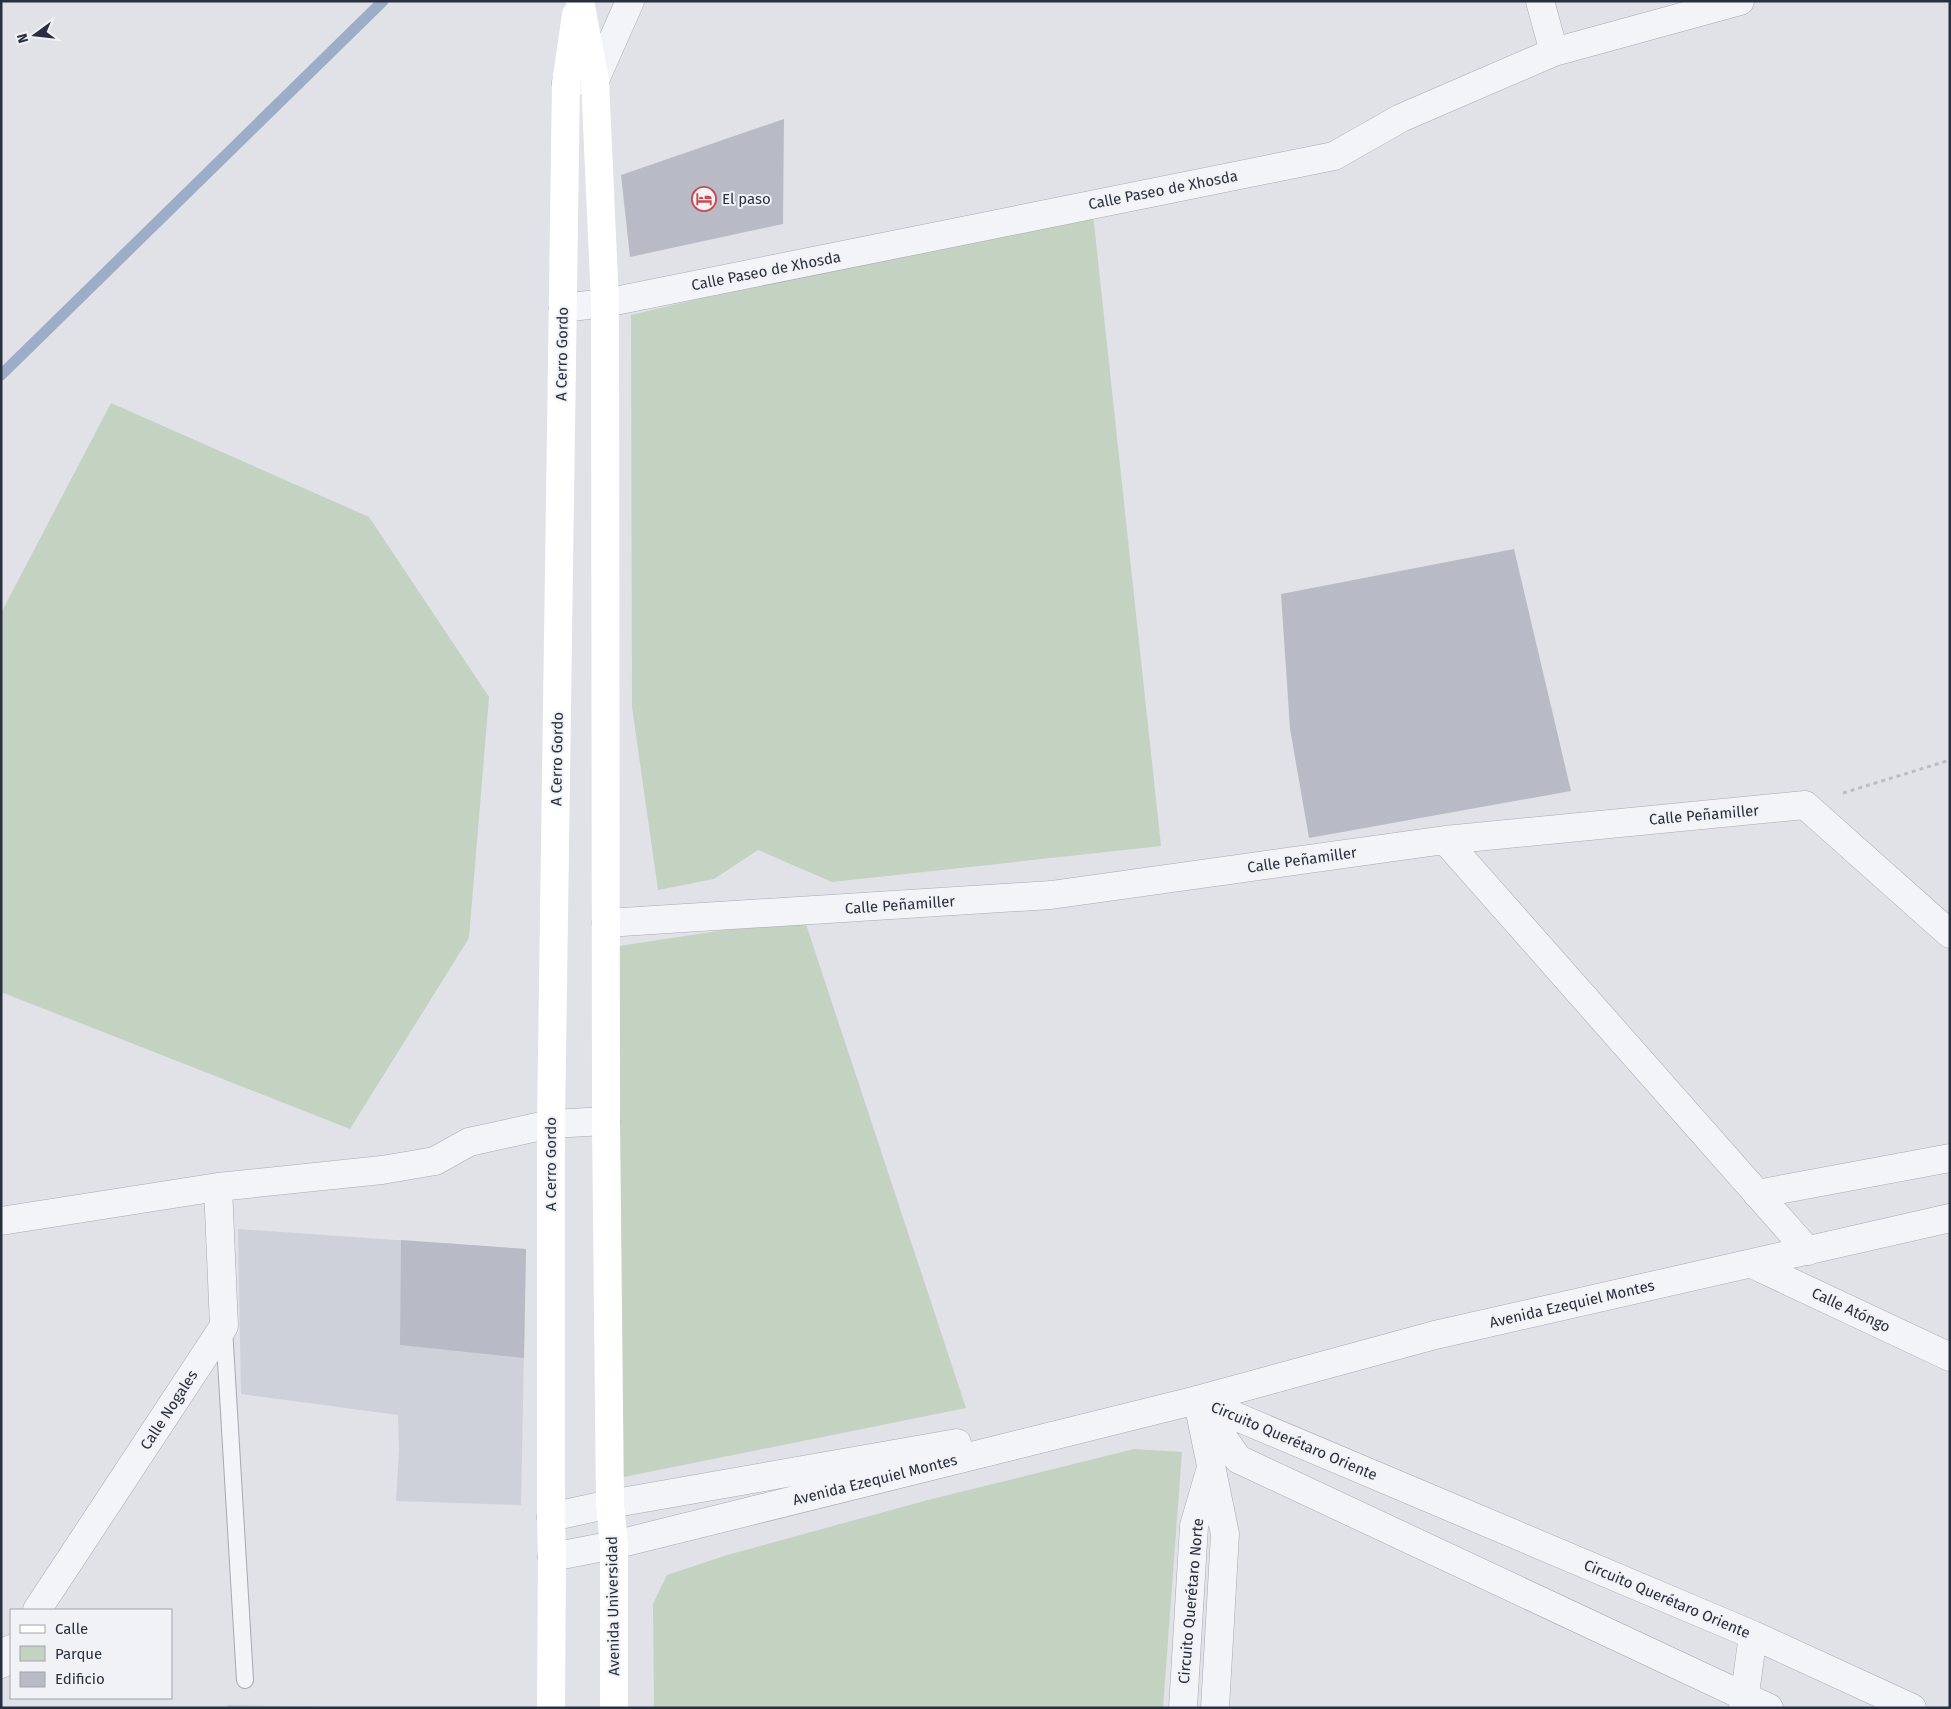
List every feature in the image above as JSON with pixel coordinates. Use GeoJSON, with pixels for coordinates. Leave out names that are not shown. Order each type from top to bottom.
{"type":"FeatureCollection","features":[{"type":"Feature","properties":{"kind":"main road"},"geometry":{"type":"LineString","coordinates":[[579,1],[596,80],[605,303],[606,1121],[610,1504]]}},
{"type":"Feature","properties":{"kind":"main road","name":"A Cerro Gordo"},"geometry":{"type":"LineString","coordinates":[[551,1517],[551,1124],[566,83],[579,1]]}},
{"type":"Feature","properties":{"kind":"main road","name":"Avenida Universidad"},"geometry":{"type":"LineString","coordinates":[[610,1504],[614,1545],[614,1708]]}},
{"type":"Feature","properties":{"kind":"main road"},"geometry":{"type":"LineString","coordinates":[[551,1517],[551,1708]]}},
{"type":"Feature","properties":{"kind":"street"},"geometry":{"type":"LineString","coordinates":[[566,83],[596,80],[630,1]]}},
{"type":"Feature","properties":{"kind":"street"},"geometry":{"type":"LineString","coordinates":[[1540,1],[1554,52]]}},
{"type":"Feature","properties":{"kind":"street","name":"Calle Paseo de Xhosda"},"geometry":{"type":"LineString","coordinates":[[563,308],[605,303],[1334,156],[1401,118],[1554,52],[1740,1]]}},
{"type":"Feature","properties":{"kind":"street"},"geometry":{"type":"LineString","coordinates":[[1805,806],[1950,934]]}},
{"type":"Feature","properties":{"kind":"street","name":"Calle Peñamiller"},"geometry":{"type":"LineString","coordinates":[[606,923],[1051,895],[1445,840],[1805,806]]}},
{"type":"Feature","properties":{"kind":"street"},"geometry":{"type":"LineString","coordinates":[[1445,840],[1808,1251]]}},
{"type":"Feature","properties":{"kind":"street"},"geometry":{"type":"LineString","coordinates":[[1,1221],[218,1187],[382,1170],[435,1161],[469,1142],[551,1124],[606,1121]]}},
{"type":"Feature","properties":{"kind":"street"},"geometry":{"type":"LineString","coordinates":[[1757,1194],[1950,1158]]}},
{"type":"Feature","properties":{"kind":"street"},"geometry":{"type":"LineString","coordinates":[[218,1187],[224,1326]]}},
{"type":"Feature","properties":{"kind":"street","name":"Avenida Ezequiel Montes"},"geometry":{"type":"LineString","coordinates":[[552,1557],[614,1545],[1198,1400],[1435,1335],[1950,1218]]}},
{"type":"Feature","properties":{"kind":"street","name":"Calle Atóngo"},"geometry":{"type":"LineString","coordinates":[[1752,1264],[1950,1357]]}},
{"type":"Feature","properties":{"kind":"street","name":"Calle Nogales"},"geometry":{"type":"LineString","coordinates":[[38,1609],[224,1326]]}},
{"type":"Feature","properties":{"kind":"street","name":"Avenida Ezequiel Montes"},"geometry":{"type":"LineString","coordinates":[[551,1517],[610,1504],[1198,1400]]}},
{"type":"Feature","properties":{"kind":"street","name":"Circuito Querétaro Norte"},"geometry":{"type":"LineString","coordinates":[[1198,1400],[1225,1534],[1215,1708]]}},
{"type":"Feature","properties":{"kind":"street","name":"Circuito Querétaro Oriente"},"geometry":{"type":"LineString","coordinates":[[1198,1400],[1753,1635],[1912,1708]]}},
{"type":"Feature","properties":{"kind":"street","name":"Circuito Querétaro Oriente"},"geometry":{"type":"LineString","coordinates":[[1198,1400],[1238,1459],[1743,1702],[1769,1708]]}},
{"type":"Feature","properties":{"kind":"street","name":"Circuito Querétaro Norte"},"geometry":{"type":"LineString","coordinates":[[1182,1708],[1194,1526],[1211,1467]]}},
{"type":"Feature","properties":{"kind":"street"},"geometry":{"type":"LineString","coordinates":[[1743,1702],[1753,1635]]}},
{"type":"Feature","properties":{"kind":"street"},"geometry":{"type":"LineString","coordinates":[[1,1664],[10,1650]]}},
{"type":"Feature","properties":{"kind":"lane"},"geometry":{"type":"LineString","coordinates":[[224,1326],[244,1680]]}},
{"type":"Feature","properties":{"kind":"path"},"geometry":{"type":"LineString","coordinates":[[1805,806],[1950,760]]}},
{"type":"Feature","properties":{"kind":"shaded area"},"geometry":{"type":"Polygon","coordinates":[[[238,1229],[526,1249],[521,1505],[396,1501],[399,1449],[398,1415],[241,1394],[238,1229]]]}},
{"type":"Feature","properties":{"kind":"green space"},"geometry":{"type":"Polygon","coordinates":[[[1092,205],[1161,846],[832,882],[758,850],[714,879],[658,890],[632,707],[631,315],[1092,205]]]}},
{"type":"Feature","properties":{"kind":"green space"},"geometry":{"type":"Polygon","coordinates":[[[111,403],[369,517],[489,697],[469,938],[350,1129],[1,992],[1,613],[111,403]]]}},
{"type":"Feature","properties":{"kind":"green space"},"geometry":{"type":"Polygon","coordinates":[[[804,918],[966,1408],[619,1478],[619,946],[804,918]]]}},
{"type":"Feature","properties":{"kind":"green space"},"geometry":{"type":"Polygon","coordinates":[[[1134,1449],[1182,1452],[1163,1708],[654,1708],[653,1604],[667,1575],[727,1555],[928,1500],[1134,1449]]]}},
{"type":"Feature","properties":{"kind":"green space"},"geometry":{"type":"Polygon","coordinates":[[[227,1705],[379,1708],[228,1708],[227,1705]]]}},
{"type":"Feature","properties":{"kind":"building","name":"El paso"},"geometry":{"type":"Polygon","coordinates":[[[784,119],[783,224],[630,257],[621,175],[784,119]]]}},
{"type":"Feature","properties":{"kind":"building"},"geometry":{"type":"Polygon","coordinates":[[[1514,549],[1571,791],[1309,838],[1290,729],[1281,594],[1514,549]]]}},
{"type":"Feature","properties":{"kind":"building"},"geometry":{"type":"Polygon","coordinates":[[[401,1240],[526,1249],[524,1358],[400,1345],[401,1240]]]}},
{"type":"Feature","properties":{"kind":"waterway"},"geometry":{"type":"LineString","coordinates":[[1,375],[383,1]]}},
{"type":"Feature","properties":{"kind":"place","name":"El paso"},"geometry":{"type":"Point","coordinates":[704,199]}}]}
